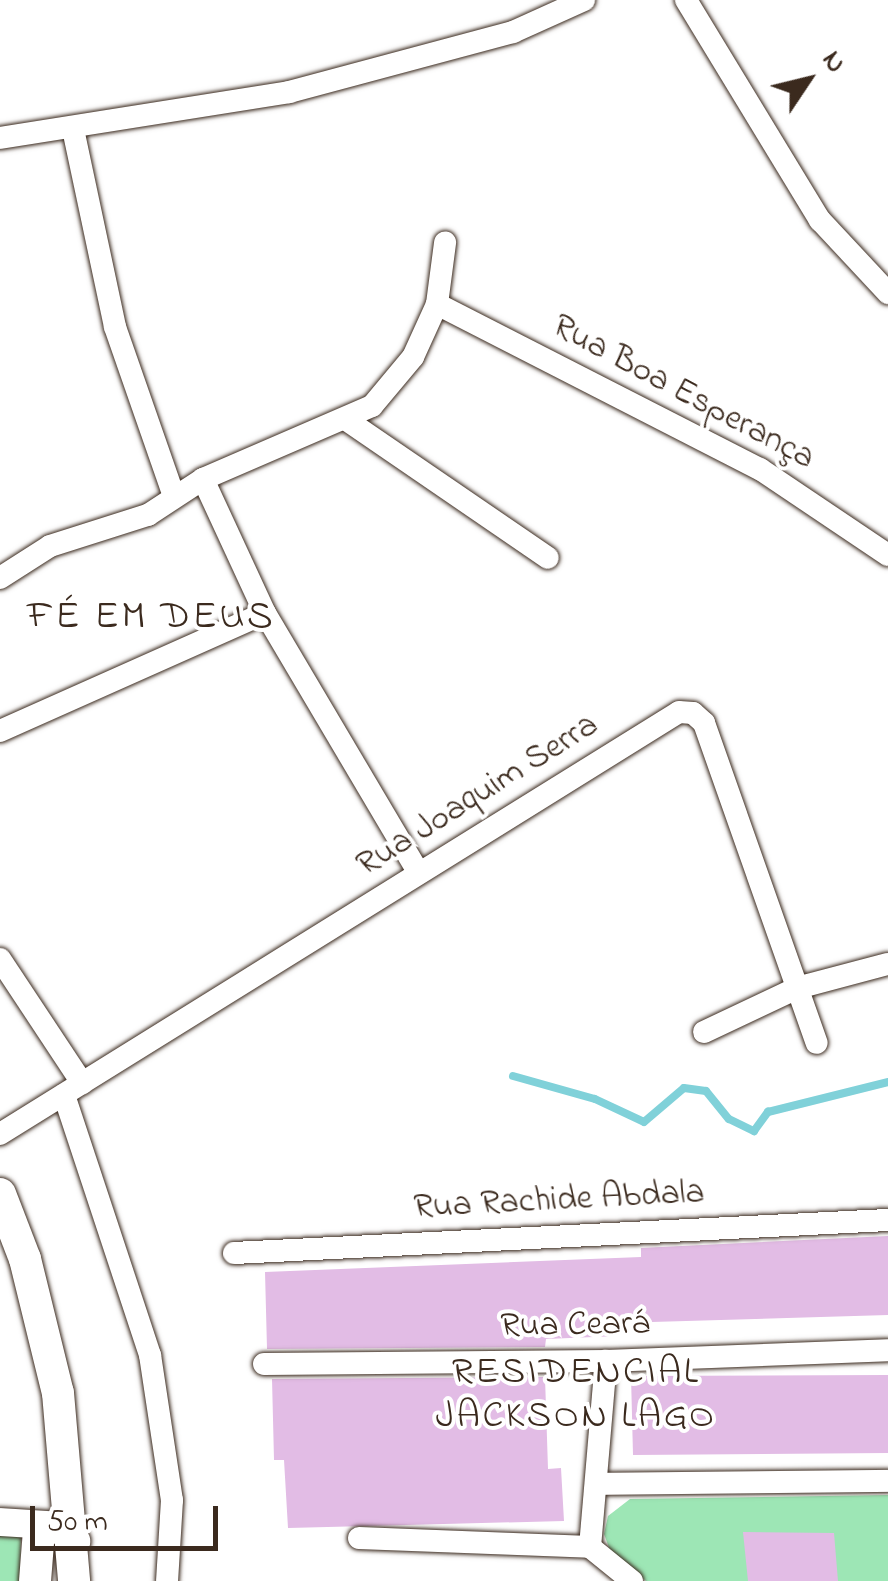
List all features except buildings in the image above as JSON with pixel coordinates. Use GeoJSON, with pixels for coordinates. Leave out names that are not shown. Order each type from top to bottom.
{"type":"FeatureCollection","features":[{"type":"Feature","properties":{"kind":"main road"},"geometry":{"type":"LineString","coordinates":[[0,1194],[43,1322],[70,1493],[59,1530],[74,1581]]}},
{"type":"Feature","properties":{"kind":"main road"},"geometry":{"type":"LineString","coordinates":[[35,1581],[34,1542],[59,1530]]}},
{"type":"Feature","properties":{"kind":"street"},"geometry":{"type":"LineString","coordinates":[[0,138],[289,92],[513,32],[584,0]]}},
{"type":"Feature","properties":{"kind":"street"},"geometry":{"type":"LineString","coordinates":[[686,0],[820,220],[888,294]]}},
{"type":"Feature","properties":{"kind":"street"},"geometry":{"type":"LineString","coordinates":[[74,129],[114,328],[174,496]]}},
{"type":"Feature","properties":{"kind":"street"},"geometry":{"type":"LineString","coordinates":[[0,578],[50,546],[148,515],[202,479],[348,421],[372,406],[413,357],[437,304],[445,243]]}},
{"type":"Feature","properties":{"kind":"street","name":"Rua Boa Esperança"},"geometry":{"type":"LineString","coordinates":[[437,304],[760,469],[888,555]]}},
{"type":"Feature","properties":{"kind":"street"},"geometry":{"type":"LineString","coordinates":[[348,421],[548,558]]}},
{"type":"Feature","properties":{"kind":"street"},"geometry":{"type":"LineString","coordinates":[[202,479],[265,614],[419,874]]}},
{"type":"Feature","properties":{"kind":"street"},"geometry":{"type":"LineString","coordinates":[[0,730],[265,614]]}},
{"type":"Feature","properties":{"kind":"street","name":"Rua Joaquim Serra"},"geometry":{"type":"LineString","coordinates":[[0,1134],[672,715],[693,713],[704,723],[817,1044]]}},
{"type":"Feature","properties":{"kind":"street"},"geometry":{"type":"LineString","coordinates":[[0,959],[73,1089],[150,1355],[172,1500],[167,1581]]}},
{"type":"Feature","properties":{"kind":"street"},"geometry":{"type":"LineString","coordinates":[[704,1032],[797,988],[888,964]]}},
{"type":"Feature","properties":{"kind":"street","name":"Rua Rachide Abdala"},"geometry":{"type":"LineString","coordinates":[[234,1253],[888,1220]]}},
{"type":"Feature","properties":{"kind":"street","name":"Rua Ceará"},"geometry":{"type":"LineString","coordinates":[[264,1364],[606,1362],[888,1350]]}},
{"type":"Feature","properties":{"kind":"street"},"geometry":{"type":"LineString","coordinates":[[590,1546],[606,1362]]}},
{"type":"Feature","properties":{"kind":"street"},"geometry":{"type":"LineString","coordinates":[[596,1484],[888,1481]]}},
{"type":"Feature","properties":{"kind":"street"},"geometry":{"type":"LineString","coordinates":[[0,1522],[59,1530]]}},
{"type":"Feature","properties":{"kind":"street"},"geometry":{"type":"LineString","coordinates":[[359,1538],[590,1546],[632,1581]]}},
{"type":"Feature","properties":{"kind":"green space"},"geometry":{"type":"Polygon","coordinates":[[[888,1495],[888,1581],[646,1581],[611,1553],[604,1534],[608,1516],[630,1499],[888,1495]]]}},
{"type":"Feature","properties":{"kind":"green space"},"geometry":{"type":"Polygon","coordinates":[[[21,1527],[20,1581],[0,1581],[0,1528],[21,1527]]]}},
{"type":"Feature","properties":{"kind":"waterway"},"geometry":{"type":"LineString","coordinates":[[513,1076],[595,1099],[644,1122],[684,1088],[706,1091],[729,1119],[754,1131],[768,1112],[888,1082]]}},
{"type":"Feature","properties":{"kind":"district","name":"FÉ EM DEUS"},"geometry":{"type":"Point","coordinates":[151,618]}},
{"type":"Feature","properties":{"kind":"district","name":"RESIDENCIAL JACKSON LAGO"},"geometry":{"type":"Point","coordinates":[576,1396]}}]}
